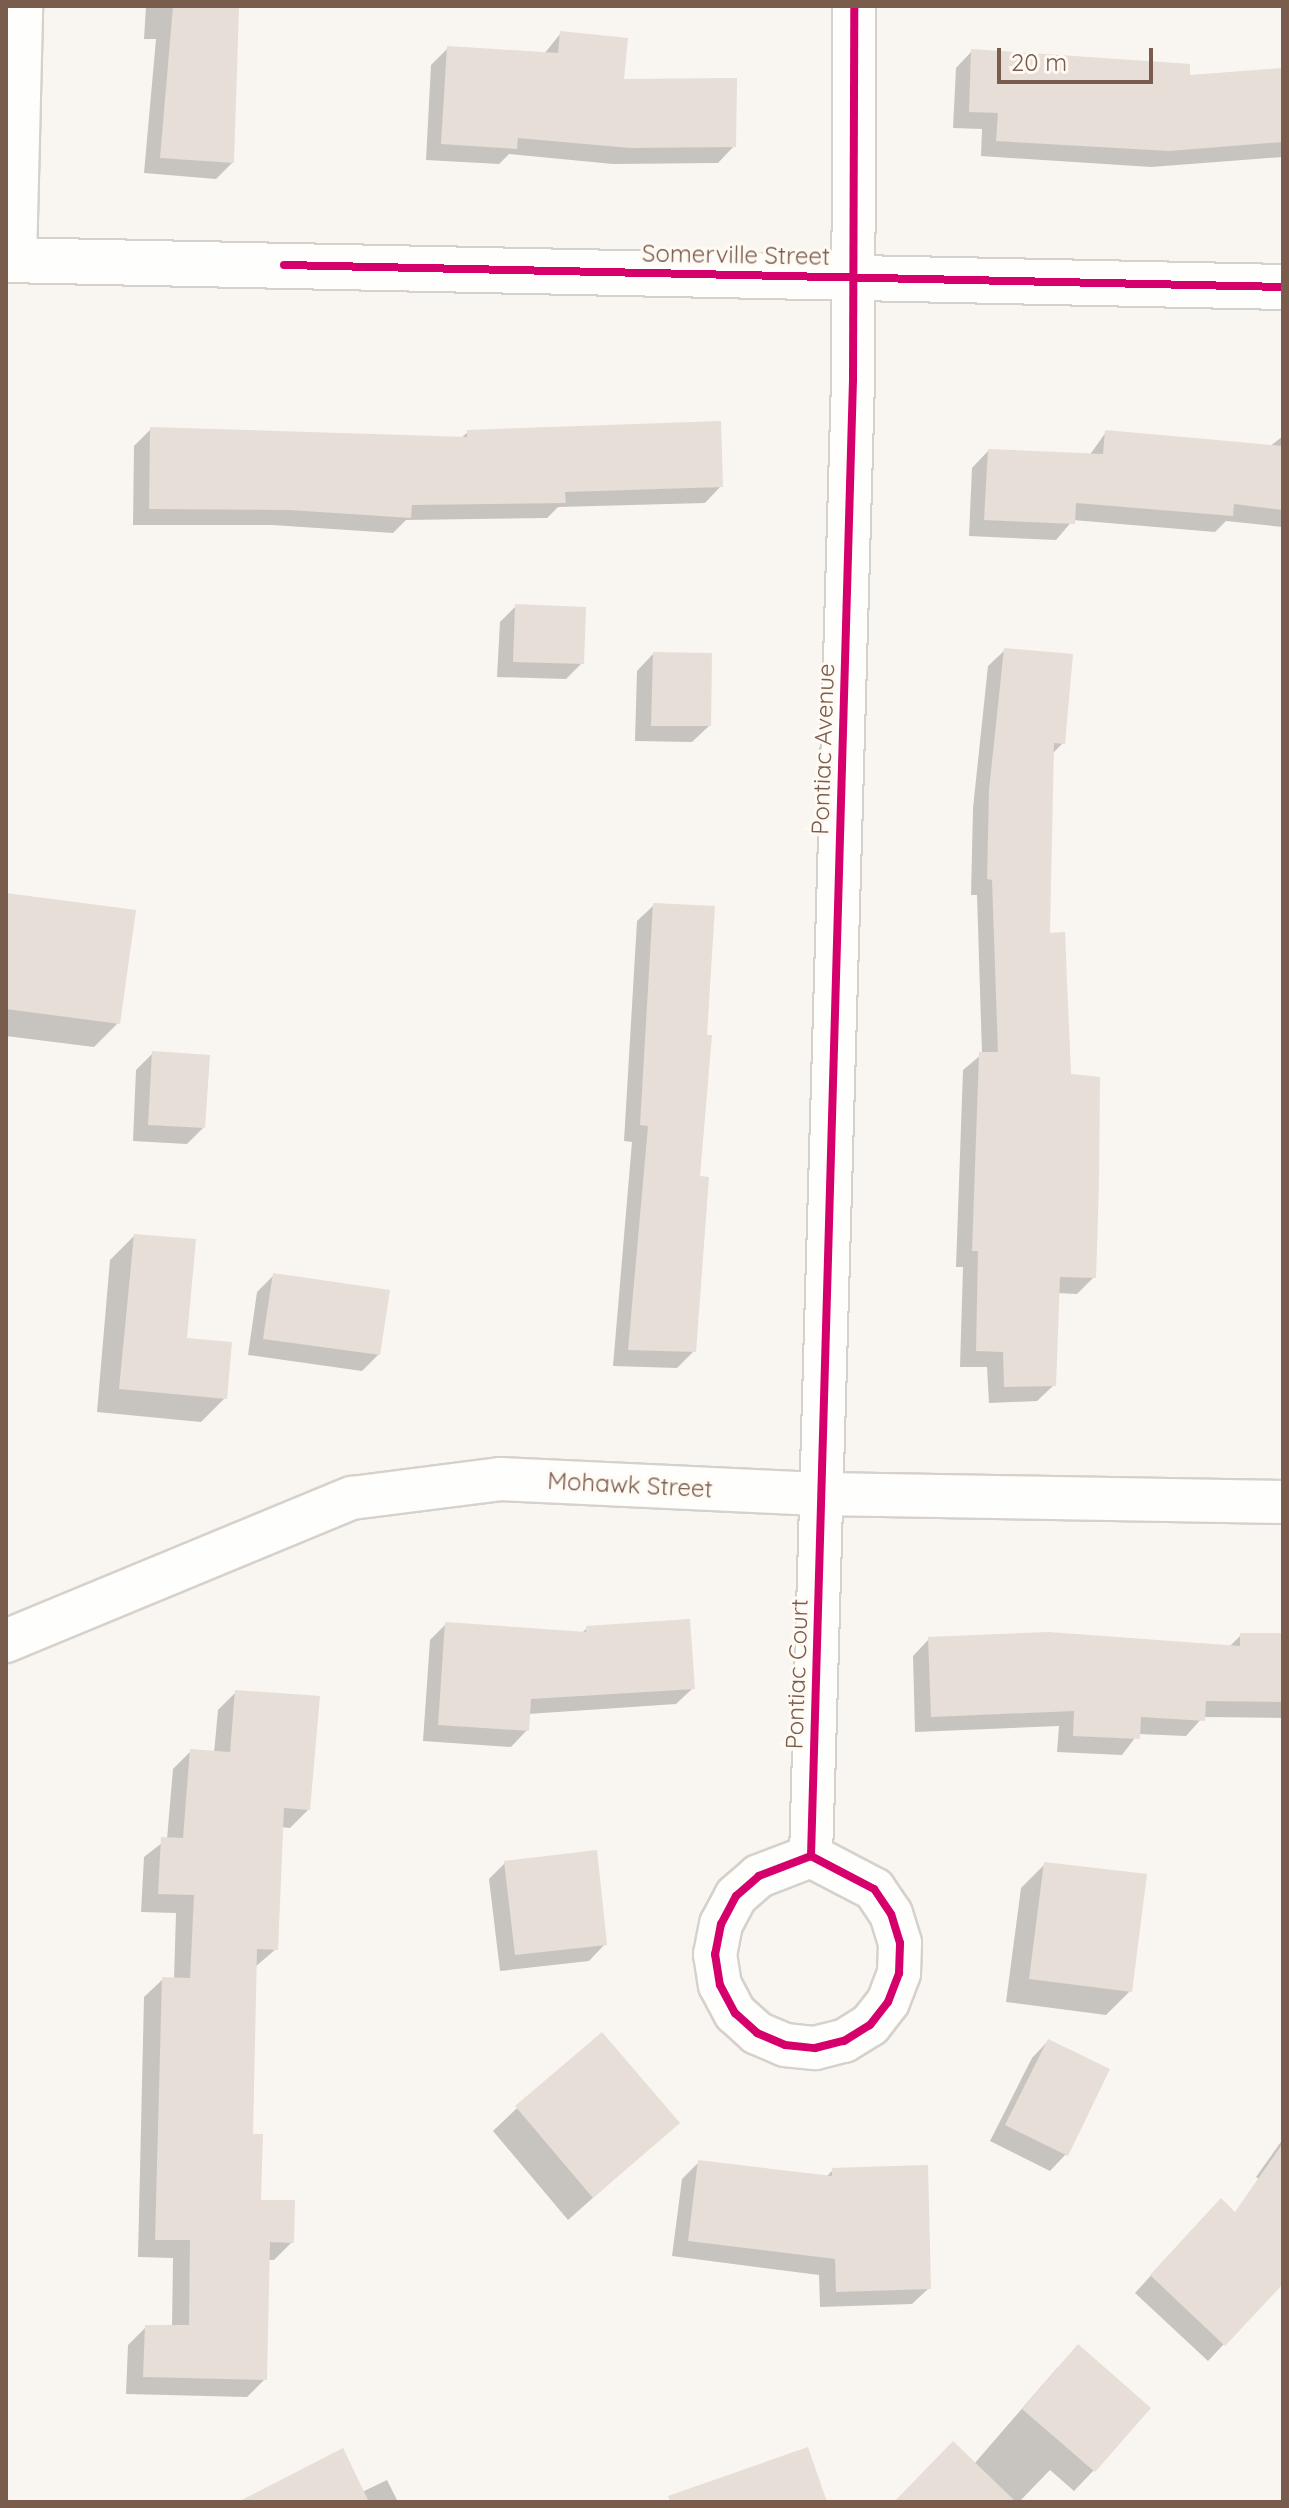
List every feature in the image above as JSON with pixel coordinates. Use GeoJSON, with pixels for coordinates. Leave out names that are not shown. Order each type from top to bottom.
{"type":"FeatureCollection","features":[{"type":"Feature","properties":{"kind":"street"},"geometry":{"type":"LineString","coordinates":[[10,260],[20,6]]}},
{"type":"Feature","properties":{"kind":"street","name":"Pontiac Avenue"},"geometry":{"type":"LineString","coordinates":[[823,1494],[854,277],[854,6]]}},
{"type":"Feature","properties":{"kind":"street","name":"Somerville Street"},"geometry":{"type":"LineString","coordinates":[[10,260],[1283,287]]}},
{"type":"Feature","properties":{"kind":"street","name":"Mohawk Street"},"geometry":{"type":"LineString","coordinates":[[6,1641],[352,1498],[500,1479],[823,1494],[1283,1502]]}},
{"type":"Feature","properties":{"kind":"street","name":"Pontiac Court"},"geometry":{"type":"LineString","coordinates":[[811,1856],[823,1494]]}},
{"type":"Feature","properties":{"kind":"street"},"geometry":{"type":"LineString","coordinates":[[811,1856],[874,1889],[891,1914],[900,1943],[893,1991],[870,2025],[844,2041],[815,2048],[771,2039],[735,2013],[720,1985],[715,1954],[721,1924],[736,1896],[759,1876],[811,1856]]}},
{"type":"Feature","properties":{"kind":"building"},"geometry":{"type":"Polygon","coordinates":[[[173,6],[239,6],[234,163],[160,158],[173,6]]]}},
{"type":"Feature","properties":{"kind":"building"},"geometry":{"type":"Polygon","coordinates":[[[560,31],[628,38],[624,79],[737,78],[736,147],[630,148],[518,138],[517,149],[441,144],[447,46],[558,53],[560,31]]]}},
{"type":"Feature","properties":{"kind":"building"},"geometry":{"type":"Polygon","coordinates":[[[971,49],[1190,64],[1190,75],[1283,68],[1283,142],[1169,151],[996,141],[998,113],[969,112],[971,49]]]}},
{"type":"Feature","properties":{"kind":"building"},"geometry":{"type":"Polygon","coordinates":[[[721,421],[723,487],[565,492],[566,503],[412,505],[411,518],[289,510],[149,509],[150,427],[467,437],[467,430],[721,421]]]}},
{"type":"Feature","properties":{"kind":"building"},"geometry":{"type":"Polygon","coordinates":[[[1105,430],[1283,446],[1283,510],[1234,504],[1233,516],[1076,503],[1075,524],[984,520],[988,449],[1103,454],[1105,430]]]}},
{"type":"Feature","properties":{"kind":"building"},"geometry":{"type":"Polygon","coordinates":[[[515,604],[586,607],[584,664],[513,662],[515,604]]]}},
{"type":"Feature","properties":{"kind":"building"},"geometry":{"type":"Polygon","coordinates":[[[1004,648],[1073,654],[1065,744],[1054,743],[1050,933],[1065,932],[1071,1074],[1100,1077],[1099,1183],[1096,1278],[1060,1277],[1056,1386],[1004,1387],[1003,1352],[976,1351],[978,1251],[972,1251],[979,1052],[998,1052],[992,880],[987,879],[989,790],[1004,648]]]}},
{"type":"Feature","properties":{"kind":"building"},"geometry":{"type":"Polygon","coordinates":[[[653,652],[712,653],[711,726],[651,726],[653,652]]]}},
{"type":"Feature","properties":{"kind":"building"},"geometry":{"type":"Polygon","coordinates":[[[6,893],[136,910],[120,1024],[6,1009],[6,893]]]}},
{"type":"Feature","properties":{"kind":"building"},"geometry":{"type":"Polygon","coordinates":[[[653,903],[715,906],[707,1035],[712,1035],[700,1176],[709,1177],[696,1352],[628,1350],[648,1126],[640,1125],[653,903]]]}},
{"type":"Feature","properties":{"kind":"building"},"geometry":{"type":"Polygon","coordinates":[[[152,1051],[210,1055],[205,1128],[148,1125],[152,1051]]]}},
{"type":"Feature","properties":{"kind":"building"},"geometry":{"type":"Polygon","coordinates":[[[134,1234],[196,1239],[187,1338],[232,1342],[227,1399],[119,1389],[134,1234]]]}},
{"type":"Feature","properties":{"kind":"building"},"geometry":{"type":"Polygon","coordinates":[[[273,1273],[390,1290],[380,1355],[263,1339],[273,1273]]]}},
{"type":"Feature","properties":{"kind":"building"},"geometry":{"type":"Polygon","coordinates":[[[690,1619],[695,1689],[531,1699],[529,1731],[438,1725],[445,1622],[586,1632],[586,1626],[690,1619]]]}},
{"type":"Feature","properties":{"kind":"building"},"geometry":{"type":"Polygon","coordinates":[[[1048,1632],[1240,1646],[1240,1633],[1283,1633],[1283,1702],[1206,1701],[1205,1721],[1141,1717],[1140,1739],[1073,1736],[1074,1711],[931,1717],[928,1637],[1048,1632]]]}},
{"type":"Feature","properties":{"kind":"building"},"geometry":{"type":"Polygon","coordinates":[[[235,1690],[320,1696],[310,1810],[284,1808],[278,1950],[257,1949],[253,2134],[263,2134],[261,2200],[295,2200],[294,2243],[270,2242],[267,2380],[143,2377],[145,2325],[189,2325],[190,2240],[155,2240],[162,1977],[190,1978],[194,1895],[158,1894],[161,1837],[183,1838],[190,1749],[230,1752],[235,1690]]]}},
{"type":"Feature","properties":{"kind":"building"},"geometry":{"type":"Polygon","coordinates":[[[597,1850],[607,1945],[515,1955],[504,1861],[597,1850]]]}},
{"type":"Feature","properties":{"kind":"building"},"geometry":{"type":"Polygon","coordinates":[[[1044,1862],[1147,1874],[1132,1992],[1029,1979],[1044,1862]]]}},
{"type":"Feature","properties":{"kind":"building"},"geometry":{"type":"Polygon","coordinates":[[[602,2032],[680,2123],[593,2198],[515,2106],[602,2032]]]}},
{"type":"Feature","properties":{"kind":"building"},"geometry":{"type":"Polygon","coordinates":[[[1048,2039],[1110,2069],[1068,2156],[1005,2125],[1048,2039]]]}},
{"type":"Feature","properties":{"kind":"building"},"geometry":{"type":"Polygon","coordinates":[[[1283,2143],[1283,2284],[1225,2346],[1150,2275],[1221,2198],[1235,2212],[1283,2143]]]}},
{"type":"Feature","properties":{"kind":"building"},"geometry":{"type":"Polygon","coordinates":[[[698,2160],[832,2176],[832,2168],[928,2165],[931,2289],[836,2292],[835,2259],[688,2241],[698,2160]]]}},
{"type":"Feature","properties":{"kind":"building"},"geometry":{"type":"Polygon","coordinates":[[[1078,2344],[1151,2408],[1095,2472],[1022,2409],[1078,2344]]]}},
{"type":"Feature","properties":{"kind":"building"},"geometry":{"type":"Polygon","coordinates":[[[953,2441],[1016,2502],[894,2502],[953,2441]]]}},
{"type":"Feature","properties":{"kind":"building"},"geometry":{"type":"Polygon","coordinates":[[[808,2447],[827,2502],[670,2502],[668,2496],[808,2447]]]}},
{"type":"Feature","properties":{"kind":"building"},"geometry":{"type":"Polygon","coordinates":[[[343,2448],[369,2502],[238,2502],[343,2448]]]}},
{"type":"Feature","properties":{"kind":"cycle path"},"geometry":{"type":"LineString","coordinates":[[811,1856],[759,1876],[736,1896],[721,1924],[715,1954],[720,1985],[735,2013],[757,2033],[785,2045],[815,2048],[844,2041],[870,2025],[888,2002],[899,1973],[900,1943],[891,1914],[874,1889],[811,1856],[853,380],[854,6]]}},
{"type":"Feature","properties":{"kind":"cycle path"},"geometry":{"type":"LineString","coordinates":[[284,265],[1283,287]]}}]}
